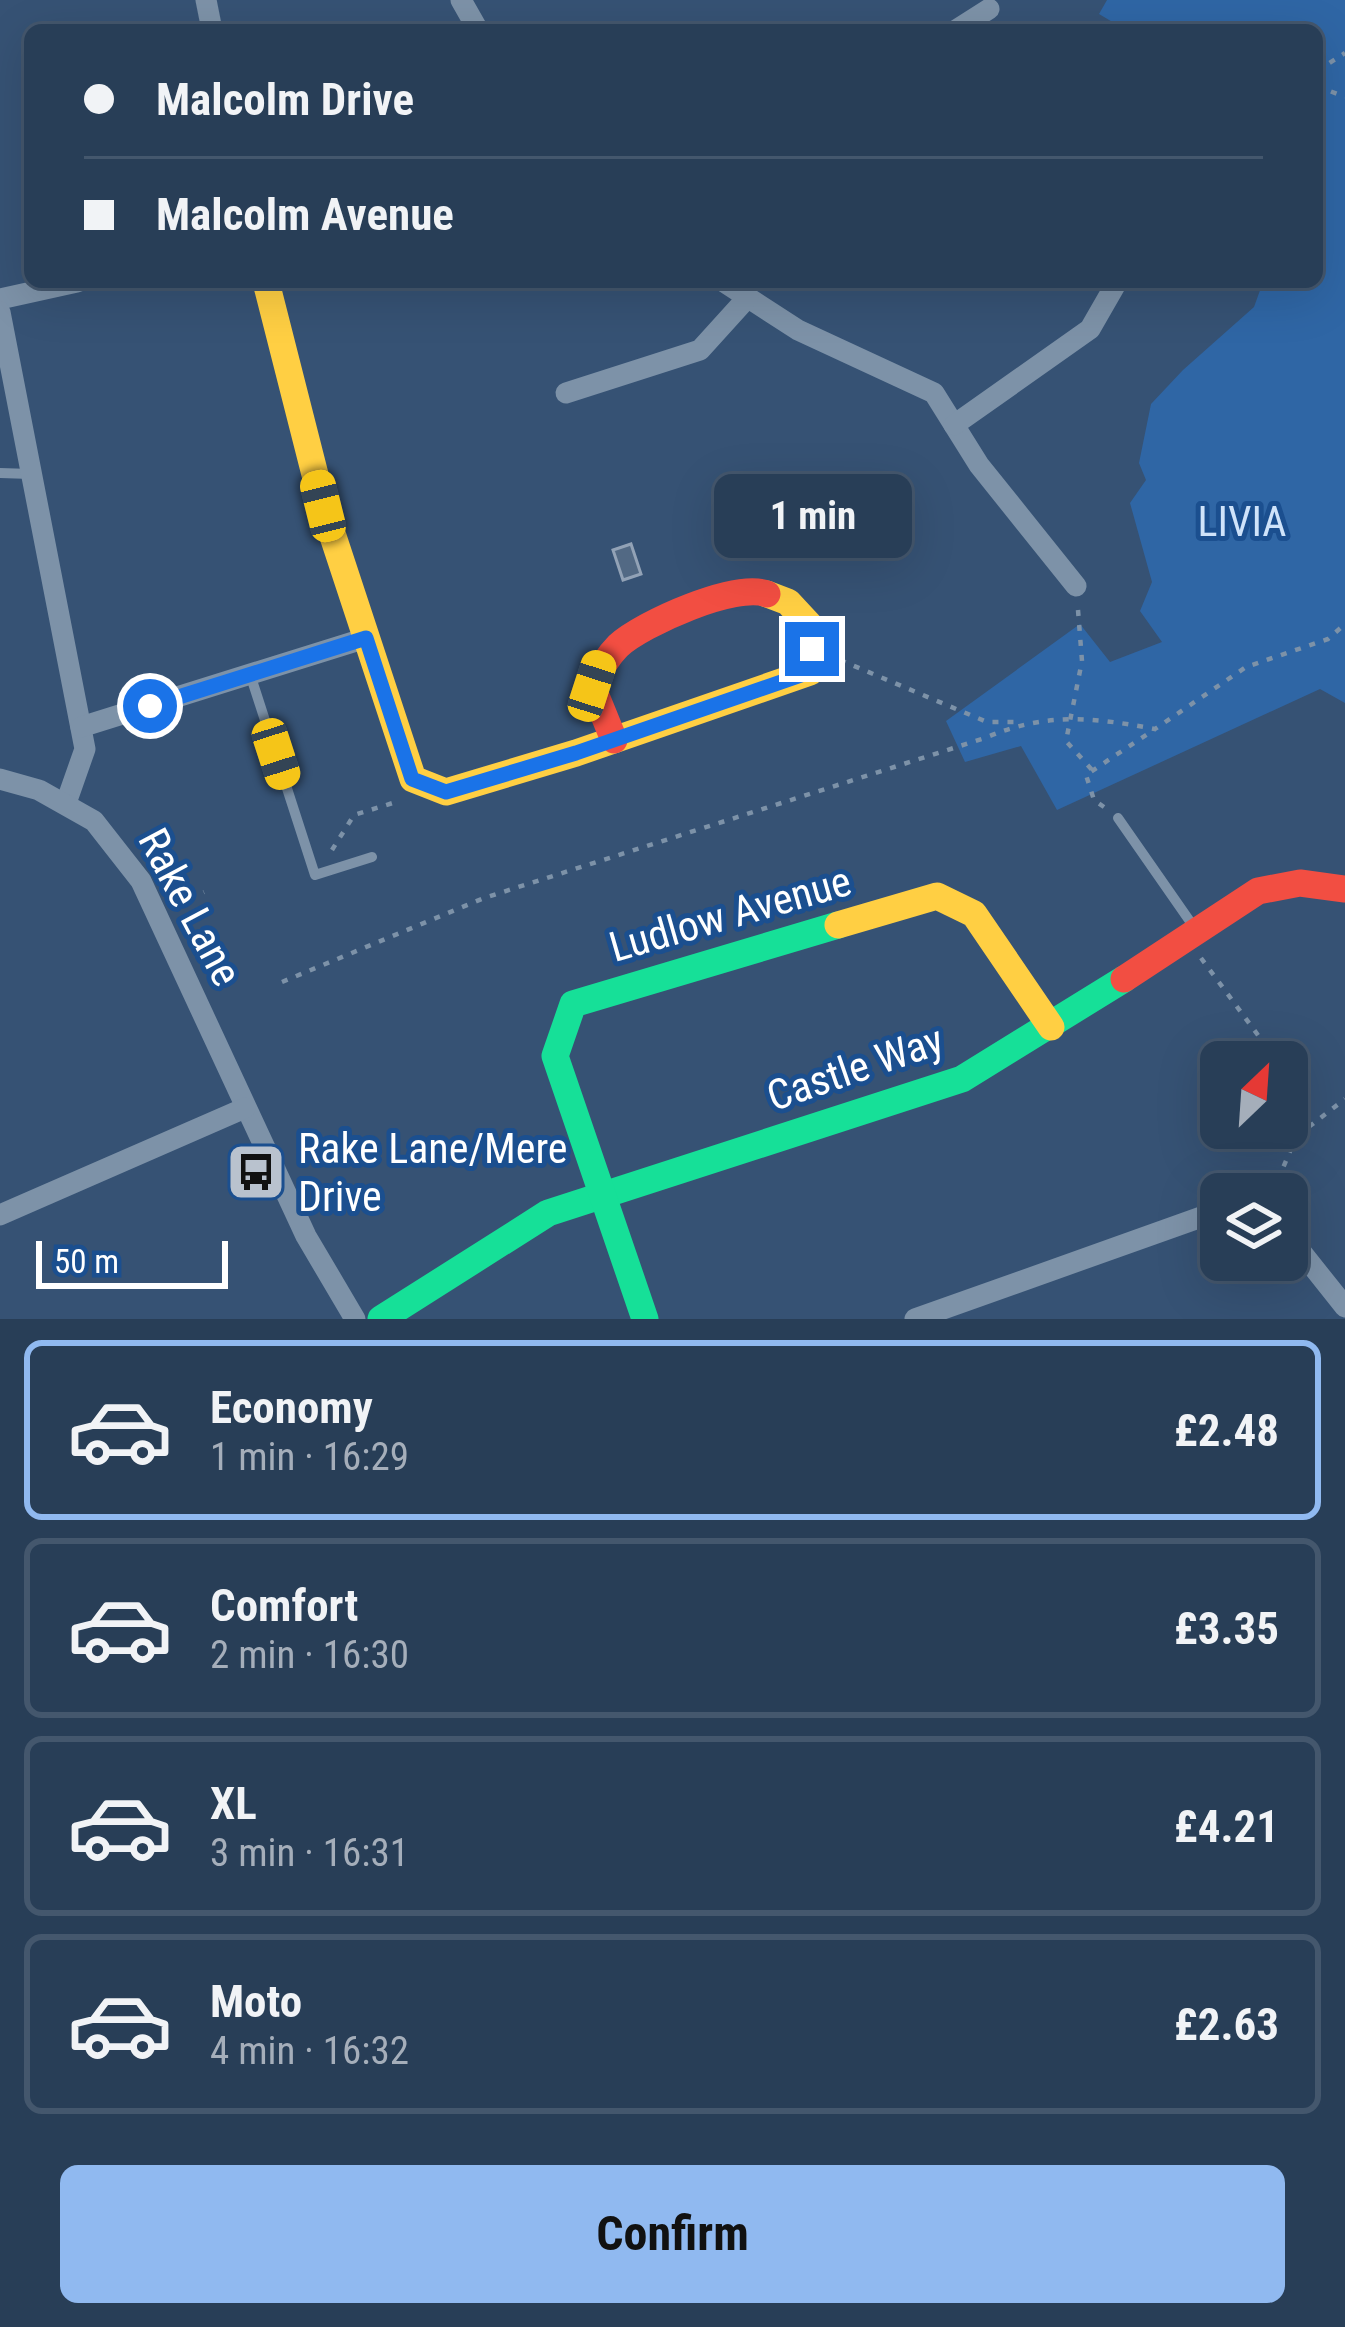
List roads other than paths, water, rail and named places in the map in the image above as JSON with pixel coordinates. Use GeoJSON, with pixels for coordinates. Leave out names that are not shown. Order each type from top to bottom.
{"type":"FeatureCollection","features":[{"type":"Feature","properties":{"kind":"street"},"geometry":{"type":"LineString","coordinates":[[965,24],[989,9]]}},
{"type":"Feature","properties":{"kind":"street"},"geometry":{"type":"LineString","coordinates":[[0,299],[50,288]]}},
{"type":"Feature","properties":{"kind":"street"},"geometry":{"type":"LineString","coordinates":[[268,288],[323,506],[419,782],[446,792],[614,740],[810,672],[814,630],[788,602],[752,588],[628,633],[600,662],[592,686],[614,740]]}},
{"type":"Feature","properties":{"kind":"street"},"geometry":{"type":"LineString","coordinates":[[733,288],[797,329],[934,393],[979,465],[1076,586]]}},
{"type":"Feature","properties":{"kind":"street"},"geometry":{"type":"LineString","coordinates":[[954,425],[1090,329],[1114,288]]}},
{"type":"Feature","properties":{"kind":"street"},"geometry":{"type":"LineString","coordinates":[[566,393],[700,350],[748,298]]}},
{"type":"Feature","properties":{"kind":"street"},"geometry":{"type":"LineString","coordinates":[[0,312],[85,749],[67,803]]}},
{"type":"Feature","properties":{"kind":"street"},"geometry":{"type":"LineString","coordinates":[[80,728],[366,638]]}},
{"type":"Feature","properties":{"kind":"street","name":"Rake Lane"},"geometry":{"type":"LineString","coordinates":[[0,779],[39,790],[94,821],[142,881],[306,1236],[355,1319]]}},
{"type":"Feature","properties":{"kind":"street","name":"Castle Way"},"geometry":{"type":"LineString","coordinates":[[381,1319],[548,1213],[962,1079],[1051,1028],[1258,891],[1300,883],[1345,889]]}},
{"type":"Feature","properties":{"kind":"street","name":"Ludlow Avenue"},"geometry":{"type":"LineString","coordinates":[[602,1198],[555,1056],[573,1004],[937,896],[974,914],[1051,1028]]}},
{"type":"Feature","properties":{"kind":"street"},"geometry":{"type":"LineString","coordinates":[[0,1215],[245,1108]]}},
{"type":"Feature","properties":{"kind":"street"},"geometry":{"type":"LineString","coordinates":[[602,1198],[645,1319]]}},
{"type":"Feature","properties":{"kind":"street"},"geometry":{"type":"LineString","coordinates":[[915,1319],[1200,1217]]}},
{"type":"Feature","properties":{"kind":"street"},"geometry":{"type":"LineString","coordinates":[[1308,1260],[1345,1307]]}},
{"type":"Feature","properties":{"kind":"lane"},"geometry":{"type":"LineString","coordinates":[[0,473],[32,474]]}},
{"type":"Feature","properties":{"kind":"lane"},"geometry":{"type":"LineString","coordinates":[[250,674],[315,875],[372,857]]}},
{"type":"Feature","properties":{"kind":"lane"},"geometry":{"type":"LineString","coordinates":[[1118,818],[1192,936]]}},
{"type":"Feature","properties":{"kind":"place","name":"Rake Lane/Mere Drive"},"geometry":{"type":"Point","coordinates":[256,1172]}},
{"type":"Feature","properties":{"kind":"park label","name":"LIVIA"},"geometry":{"type":"Point","coordinates":[1242,521]}}]}
